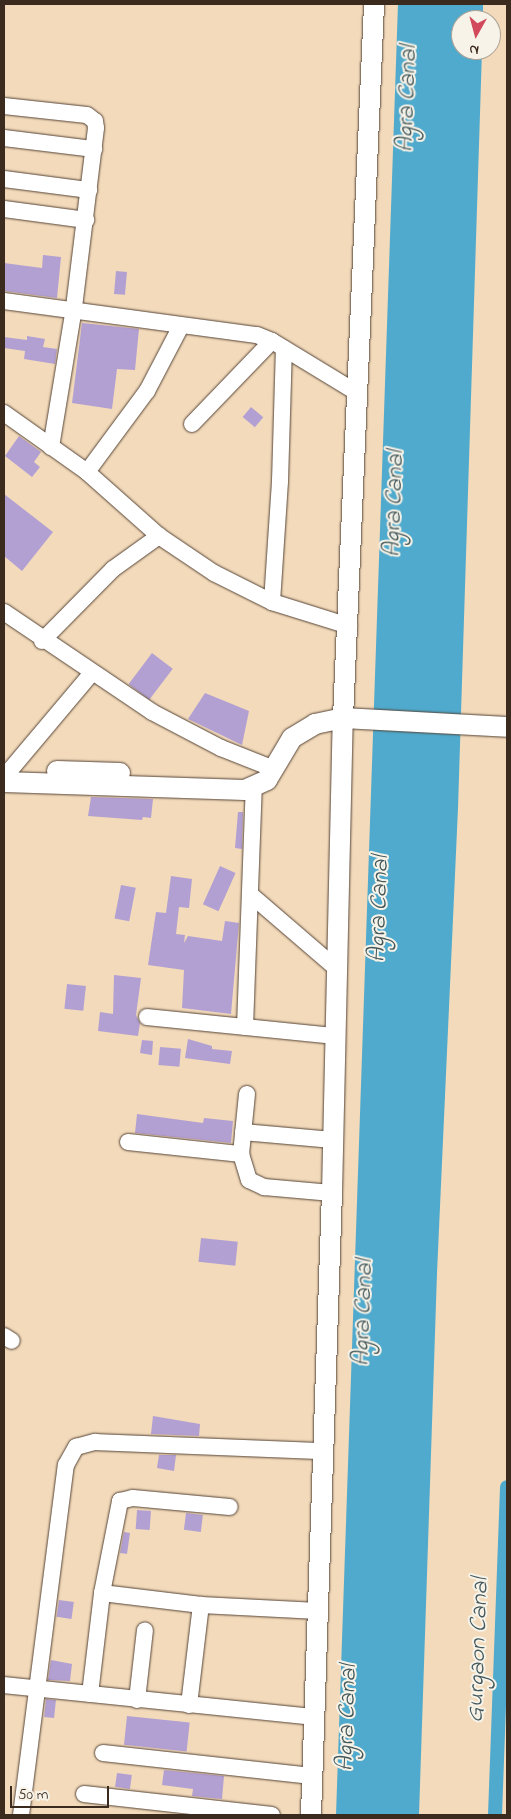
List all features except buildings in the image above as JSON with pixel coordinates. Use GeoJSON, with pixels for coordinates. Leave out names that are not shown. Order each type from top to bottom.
{"type":"FeatureCollection","features":[{"type":"Feature","properties":{"kind":"street"},"geometry":{"type":"LineString","coordinates":[[311,1815],[332,1194],[343,718],[360,394],[374,4]]}},
{"type":"Feature","properties":{"kind":"street"},"geometry":{"type":"LineString","coordinates":[[4,106],[92,118],[96,128],[74,308],[51,447]]}},
{"type":"Feature","properties":{"kind":"street"},"geometry":{"type":"LineString","coordinates":[[4,138],[94,149]]}},
{"type":"Feature","properties":{"kind":"street"},"geometry":{"type":"LineString","coordinates":[[4,179],[89,190]]}},
{"type":"Feature","properties":{"kind":"street"},"geometry":{"type":"LineString","coordinates":[[4,209],[86,220]]}},
{"type":"Feature","properties":{"kind":"street"},"geometry":{"type":"LineString","coordinates":[[4,301],[74,308],[181,326],[249,334],[278,345],[360,394]]}},
{"type":"Feature","properties":{"kind":"street"},"geometry":{"type":"LineString","coordinates":[[87,472],[148,391],[181,326]]}},
{"type":"Feature","properties":{"kind":"street"},"geometry":{"type":"LineString","coordinates":[[192,424],[278,345]]}},
{"type":"Feature","properties":{"kind":"street"},"geometry":{"type":"LineString","coordinates":[[272,602],[280,481],[278,345]]}},
{"type":"Feature","properties":{"kind":"street"},"geometry":{"type":"LineString","coordinates":[[4,413],[87,472],[160,536],[214,574],[272,602],[349,626]]}},
{"type":"Feature","properties":{"kind":"street"},"geometry":{"type":"LineString","coordinates":[[42,641],[113,569],[160,536]]}},
{"type":"Feature","properties":{"kind":"street"},"geometry":{"type":"LineString","coordinates":[[4,612],[42,641],[91,674],[190,733],[274,769]]}},
{"type":"Feature","properties":{"kind":"street"},"geometry":{"type":"LineString","coordinates":[[6,773],[91,674]]}},
{"type":"Feature","properties":{"kind":"street"},"geometry":{"type":"LineString","coordinates":[[257,784],[267,780],[299,732],[315,724],[343,718],[507,727]]}},
{"type":"Feature","properties":{"kind":"street"},"geometry":{"type":"LineString","coordinates":[[6,773],[252,777],[257,784],[244,1027]]}},
{"type":"Feature","properties":{"kind":"street"},"geometry":{"type":"LineString","coordinates":[[252,895],[336,968]]}},
{"type":"Feature","properties":{"kind":"street"},"geometry":{"type":"LineString","coordinates":[[147,1017],[335,1036]]}},
{"type":"Feature","properties":{"kind":"street"},"geometry":{"type":"LineString","coordinates":[[247,1094],[241,1154],[244,1171],[255,1185],[332,1194]]}},
{"type":"Feature","properties":{"kind":"street"},"geometry":{"type":"LineString","coordinates":[[243,1132],[333,1140]]}},
{"type":"Feature","properties":{"kind":"street"},"geometry":{"type":"LineString","coordinates":[[128,1142],[241,1154]]}},
{"type":"Feature","properties":{"kind":"street"},"geometry":{"type":"LineString","coordinates":[[21,1815],[66,1465],[76,1448],[95,1442],[323,1451]]}},
{"type":"Feature","properties":{"kind":"street"},"geometry":{"type":"LineString","coordinates":[[90,1694],[102,1593],[120,1501],[133,1498],[230,1507]]}},
{"type":"Feature","properties":{"kind":"street"},"geometry":{"type":"LineString","coordinates":[[102,1593],[201,1604],[318,1611]]}},
{"type":"Feature","properties":{"kind":"street"},"geometry":{"type":"LineString","coordinates":[[188,1705],[201,1604]]}},
{"type":"Feature","properties":{"kind":"street"},"geometry":{"type":"LineString","coordinates":[[137,1700],[145,1630]]}},
{"type":"Feature","properties":{"kind":"street"},"geometry":{"type":"LineString","coordinates":[[4,1684],[137,1700],[314,1717]]}},
{"type":"Feature","properties":{"kind":"street"},"geometry":{"type":"LineString","coordinates":[[103,1754],[312,1776]]}},
{"type":"Feature","properties":{"kind":"street"},"geometry":{"type":"LineString","coordinates":[[84,1794],[272,1815]]}},
{"type":"Feature","properties":{"kind":"water","name":"Agra Canal"},"geometry":{"type":"Polygon","coordinates":[[[398,4],[483,4],[483,10],[451,10],[451,60],[482,60],[458,808],[437,1273],[419,1815],[336,1815],[398,4]]]}},
{"type":"Feature","properties":{"kind":"waterway","name":"Gurgaon Canal"},"geometry":{"type":"LineString","coordinates":[[495,1815],[507,1487]]}}]}
